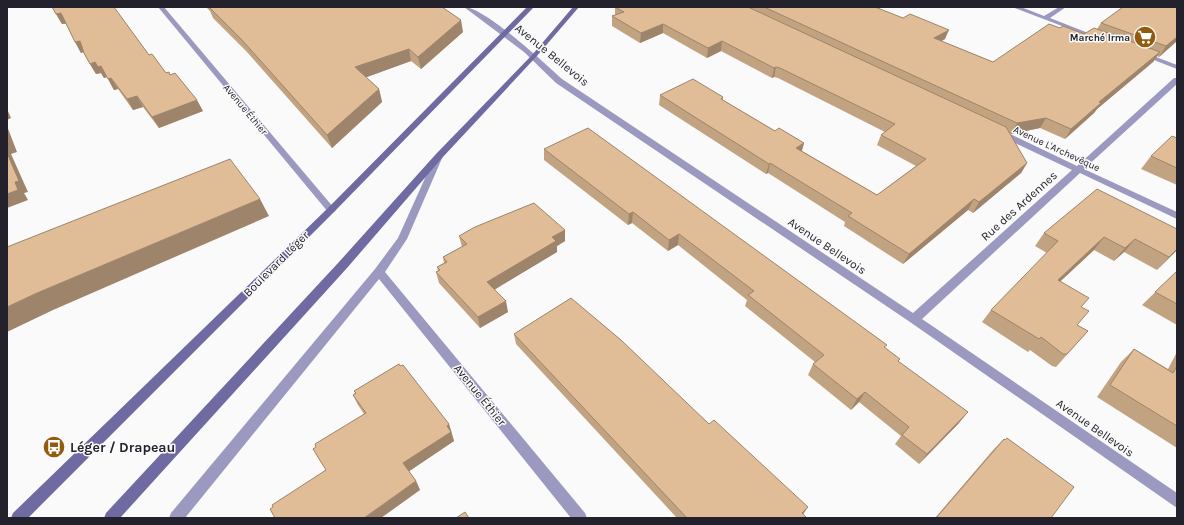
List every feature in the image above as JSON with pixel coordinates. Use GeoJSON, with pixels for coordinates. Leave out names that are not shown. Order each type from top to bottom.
{"type":"FeatureCollection","features":[{"type":"Feature","properties":{"kind":"main road","name":"Boulevard Léger"},"geometry":{"type":"LineString","coordinates":[[18,518],[331,210],[532,7]]}},
{"type":"Feature","properties":{"kind":"main road"},"geometry":{"type":"LineString","coordinates":[[111,518],[343,265],[439,156],[534,56],[576,7]]}},
{"type":"Feature","properties":{"kind":"street","name":"Avenue Éthier"},"geometry":{"type":"LineString","coordinates":[[161,7],[331,210]]}},
{"type":"Feature","properties":{"kind":"street","name":"Avenue Bellevois"},"geometry":{"type":"LineString","coordinates":[[467,7],[505,33],[534,56],[559,81],[914,319],[1177,500]]}},
{"type":"Feature","properties":{"kind":"street"},"geometry":{"type":"LineString","coordinates":[[1015,7],[1104,40]]}},
{"type":"Feature","properties":{"kind":"street"},"geometry":{"type":"LineString","coordinates":[[1045,18],[1063,7]]}},
{"type":"Feature","properties":{"kind":"street"},"geometry":{"type":"LineString","coordinates":[[1133,51],[1177,67]]}},
{"type":"Feature","properties":{"kind":"street","name":"Rue des Ardennes"},"geometry":{"type":"LineString","coordinates":[[914,319],[1177,80]]}},
{"type":"Feature","properties":{"kind":"street","name":"Avenue L'Archevêque"},"geometry":{"type":"LineString","coordinates":[[992,128],[1177,216]]}},
{"type":"Feature","properties":{"kind":"street"},"geometry":{"type":"LineString","coordinates":[[176,518],[379,272],[402,239],[439,156]]}},
{"type":"Feature","properties":{"kind":"street","name":"Avenue Éthier"},"geometry":{"type":"LineString","coordinates":[[379,272],[580,518]]}},
{"type":"Feature","properties":{"kind":"building"},"geometry":{"type":"Polygon","coordinates":[[[52,7],[114,7],[149,55],[152,54],[166,73],[169,72],[170,75],[175,73],[197,100],[152,117],[137,96],[127,99],[111,78],[108,79],[101,66],[98,67],[95,62],[90,64],[80,41],[75,42],[61,13],[56,14],[52,7]]]}},
{"type":"Feature","properties":{"kind":"building"},"geometry":{"type":"Polygon","coordinates":[[[209,7],[442,7],[461,20],[418,57],[409,49],[355,67],[379,89],[327,135],[242,40],[209,7]]]}},
{"type":"Feature","properties":{"kind":"building"},"geometry":{"type":"Polygon","coordinates":[[[615,7],[748,7],[1006,127],[1027,163],[979,202],[974,199],[909,254],[848,216],[852,213],[770,163],[769,164],[660,95],[693,79],[723,97],[721,99],[775,131],[779,128],[804,143],[796,148],[877,195],[926,159],[881,135],[895,124],[780,68],[774,68],[722,41],[708,48],[663,24],[641,33],[612,16],[624,12],[615,7]]]}},
{"type":"Feature","properties":{"kind":"building"},"geometry":{"type":"Polygon","coordinates":[[[764,7],[875,7],[903,18],[910,14],[949,30],[934,38],[993,62],[1049,24],[1060,28],[1063,26],[1084,34],[1094,28],[1160,52],[1099,102],[1101,103],[1071,129],[1046,118],[1017,123],[764,7]]]}},
{"type":"Feature","properties":{"kind":"building"},"geometry":{"type":"Polygon","coordinates":[[[1123,7],[1177,7],[1177,37],[1166,46],[1101,23],[1123,7]]]}},
{"type":"Feature","properties":{"kind":"building"},"geometry":{"type":"Polygon","coordinates":[[[588,128],[887,345],[884,347],[900,359],[898,361],[968,412],[927,454],[902,435],[909,427],[865,392],[857,399],[813,364],[824,355],[748,295],[754,291],[679,234],[669,240],[633,212],[629,214],[544,149],[588,128]]]}},
{"type":"Feature","properties":{"kind":"building"},"geometry":{"type":"Polygon","coordinates":[[[1172,136],[1177,138],[1177,168],[1151,156],[1172,136]]]}},
{"type":"Feature","properties":{"kind":"building"},"geometry":{"type":"Polygon","coordinates":[[[7,153],[19,181],[15,182],[18,190],[7,194],[7,153]]]}},
{"type":"Feature","properties":{"kind":"building"},"geometry":{"type":"Polygon","coordinates":[[[230,159],[260,199],[7,307],[7,247],[230,159]]]}},
{"type":"Feature","properties":{"kind":"building"},"geometry":{"type":"Polygon","coordinates":[[[1097,189],[1177,229],[1177,249],[1169,257],[1135,239],[1125,248],[1104,237],[1058,280],[1089,298],[1081,307],[1089,311],[1077,325],[1088,331],[1067,354],[1063,354],[1041,337],[1039,339],[991,310],[1058,241],[1044,233],[1097,189]]]}},
{"type":"Feature","properties":{"kind":"building"},"geometry":{"type":"Polygon","coordinates":[[[534,203],[565,230],[552,237],[556,241],[487,282],[506,301],[478,317],[436,272],[440,270],[437,267],[447,262],[443,257],[467,244],[459,236],[475,227],[534,203]]]}},
{"type":"Feature","properties":{"kind":"building"},"geometry":{"type":"Polygon","coordinates":[[[1177,271],[1177,304],[1155,292],[1177,271]]]}},
{"type":"Feature","properties":{"kind":"building"},"geometry":{"type":"Polygon","coordinates":[[[571,298],[621,340],[709,424],[714,420],[808,507],[802,513],[807,518],[687,518],[514,334],[571,298]]]}},
{"type":"Feature","properties":{"kind":"building"},"geometry":{"type":"Polygon","coordinates":[[[1134,349],[1173,373],[1177,366],[1177,426],[1110,385],[1134,349]]]}},
{"type":"Feature","properties":{"kind":"building"},"geometry":{"type":"Polygon","coordinates":[[[399,364],[400,366],[403,365],[449,424],[447,426],[451,432],[403,463],[416,481],[364,518],[275,518],[270,509],[273,507],[272,505],[326,470],[313,449],[316,447],[315,444],[366,413],[353,395],[356,393],[354,391],[399,364]]]}},
{"type":"Feature","properties":{"kind":"building"},"geometry":{"type":"Polygon","coordinates":[[[1007,438],[1074,487],[1051,518],[936,518],[1004,439],[1005,440],[1007,438]]]}},
{"type":"Feature","properties":{"kind":"building"},"geometry":{"type":"Polygon","coordinates":[[[465,512],[469,518],[456,518],[465,512]]]}},
{"type":"Feature","properties":{"kind":"place","name":"Marché Irma"},"geometry":{"type":"Point","coordinates":[1145,37]}},
{"type":"Feature","properties":{"kind":"place","name":"Léger / Drapeau"},"geometry":{"type":"Point","coordinates":[54,447]}}]}
